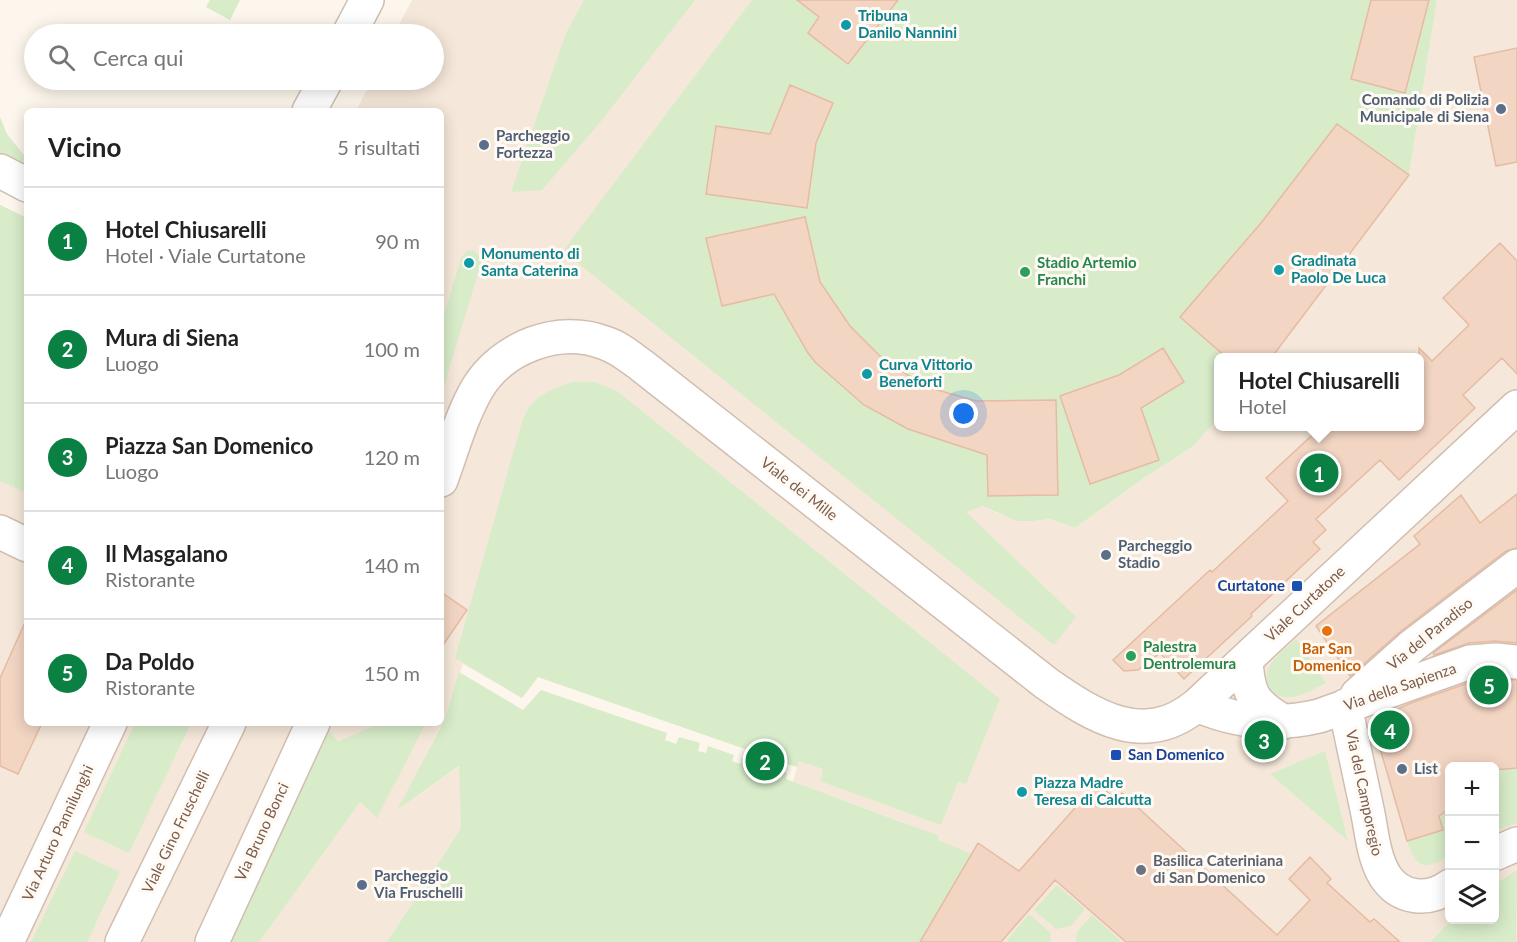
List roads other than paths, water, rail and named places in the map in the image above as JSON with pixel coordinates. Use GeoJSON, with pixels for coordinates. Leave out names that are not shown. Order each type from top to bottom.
{"type":"FeatureCollection","features":[{"type":"Feature","properties":{"kind":"street"},"geometry":{"type":"LineString","coordinates":[[354,24],[367,0]]}},
{"type":"Feature","properties":{"kind":"street"},"geometry":{"type":"LineString","coordinates":[[311,108],[321,90]]}},
{"type":"Feature","properties":{"kind":"street"},"geometry":{"type":"LineString","coordinates":[[0,171],[24,183]]}},
{"type":"Feature","properties":{"kind":"street","name":"Viale dei Mille"},"geometry":{"type":"LineString","coordinates":[[444,472],[477,390],[496,365],[512,353],[542,341],[569,336],[597,340],[620,350],[1068,698]]}},
{"type":"Feature","properties":{"kind":"street","name":"Viale Curtatone"},"geometry":{"type":"LineString","coordinates":[[1068,698],[1101,717],[1138,726],[1167,723],[1184,714],[1197,705],[1517,407]]}},
{"type":"Feature","properties":{"kind":"street"},"geometry":{"type":"LineString","coordinates":[[0,532],[24,543]]}},
{"type":"Feature","properties":{"kind":"street","name":"Via del Paradiso"},"geometry":{"type":"LineString","coordinates":[[1345,706],[1412,646],[1517,566]]}},
{"type":"Feature","properties":{"kind":"street","name":"Via della Sapienza"},"geometry":{"type":"LineString","coordinates":[[1197,705],[1220,714],[1271,722],[1319,716],[1470,662],[1484,660],[1517,662]]}},
{"type":"Feature","properties":{"kind":"street"},"geometry":{"type":"LineString","coordinates":[[1236,669],[1247,679],[1250,694],[1266,711],[1271,722]]}},
{"type":"Feature","properties":{"kind":"street","name":"Via del Camporegio"},"geometry":{"type":"LineString","coordinates":[[1345,706],[1382,870],[1397,888],[1414,896],[1433,895],[1445,888]]}},
{"type":"Feature","properties":{"kind":"street","name":"Via Arturo Pannilunghi"},"geometry":{"type":"LineString","coordinates":[[7,942],[109,726]]}},
{"type":"Feature","properties":{"kind":"street","name":"Viale Gino Fruschelli"},"geometry":{"type":"LineString","coordinates":[[122,942],[229,726]]}},
{"type":"Feature","properties":{"kind":"street","name":"Via Bruno Bonci"},"geometry":{"type":"LineString","coordinates":[[212,942],[312,726]]}},
{"type":"Feature","properties":{"kind":"street"},"geometry":{"type":"LineString","coordinates":[[1499,852],[1517,844]]}},
{"type":"Feature","properties":{"kind":"place","name":"Tribuna Danilo Nannini"},"geometry":{"type":"Point","coordinates":[846,25]}},
{"type":"Feature","properties":{"kind":"place","name":"Comando di Polizia Municipale di Siena"},"geometry":{"type":"Point","coordinates":[1501,109]}},
{"type":"Feature","properties":{"kind":"place","name":"Parcheggio Fortezza"},"geometry":{"type":"Point","coordinates":[484,145]}},
{"type":"Feature","properties":{"kind":"place","name":"Monumento di Santa Caterina"},"geometry":{"type":"Point","coordinates":[469,263]}},
{"type":"Feature","properties":{"kind":"place","name":"Gradinata Paolo De Luca"},"geometry":{"type":"Point","coordinates":[1279,270]}},
{"type":"Feature","properties":{"kind":"place","name":"Stadio Artemio Franchi"},"geometry":{"type":"Point","coordinates":[1025,272]}},
{"type":"Feature","properties":{"kind":"place","name":"Curva Vittorio Beneforti"},"geometry":{"type":"Point","coordinates":[867,374]}},
{"type":"Feature","properties":{"kind":"place","name":"Hotel Chiusarelli"},"geometry":{"type":"Point","coordinates":[1319,473]}},
{"type":"Feature","properties":{"kind":"place","name":"Parcheggio Stadio"},"geometry":{"type":"Point","coordinates":[1106,555]}},
{"type":"Feature","properties":{"kind":"place","name":"Curtatone"},"geometry":{"type":"Point","coordinates":[1297,586]}},
{"type":"Feature","properties":{"kind":"place","name":"Bar San Domenico"},"geometry":{"type":"Point","coordinates":[1327,631]}},
{"type":"Feature","properties":{"kind":"place","name":"Palestra Dentrolemura"},"geometry":{"type":"Point","coordinates":[1131,656]}},
{"type":"Feature","properties":{"kind":"place","name":"Da Poldo"},"geometry":{"type":"Point","coordinates":[1489,685]}},
{"type":"Feature","properties":{"kind":"place","name":"Il Masgalano"},"geometry":{"type":"Point","coordinates":[1390,730]}},
{"type":"Feature","properties":{"kind":"place","name":"Piazza San Domenico"},"geometry":{"type":"Point","coordinates":[1264,740]}},
{"type":"Feature","properties":{"kind":"place","name":"San Domenico"},"geometry":{"type":"Point","coordinates":[1116,755]}},
{"type":"Feature","properties":{"kind":"place","name":"Mura di Siena"},"geometry":{"type":"Point","coordinates":[765,761]}},
{"type":"Feature","properties":{"kind":"place","name":"List"},"geometry":{"type":"Point","coordinates":[1402,769]}},
{"type":"Feature","properties":{"kind":"place","name":"Piazza Madre Teresa di Calcutta"},"geometry":{"type":"Point","coordinates":[1022,792]}},
{"type":"Feature","properties":{"kind":"place","name":"Basilica Cateriniana di San Domenico"},"geometry":{"type":"Point","coordinates":[1141,870]}},
{"type":"Feature","properties":{"kind":"place","name":"Parcheggio Via Fruschelli"},"geometry":{"type":"Point","coordinates":[362,885]}}]}
